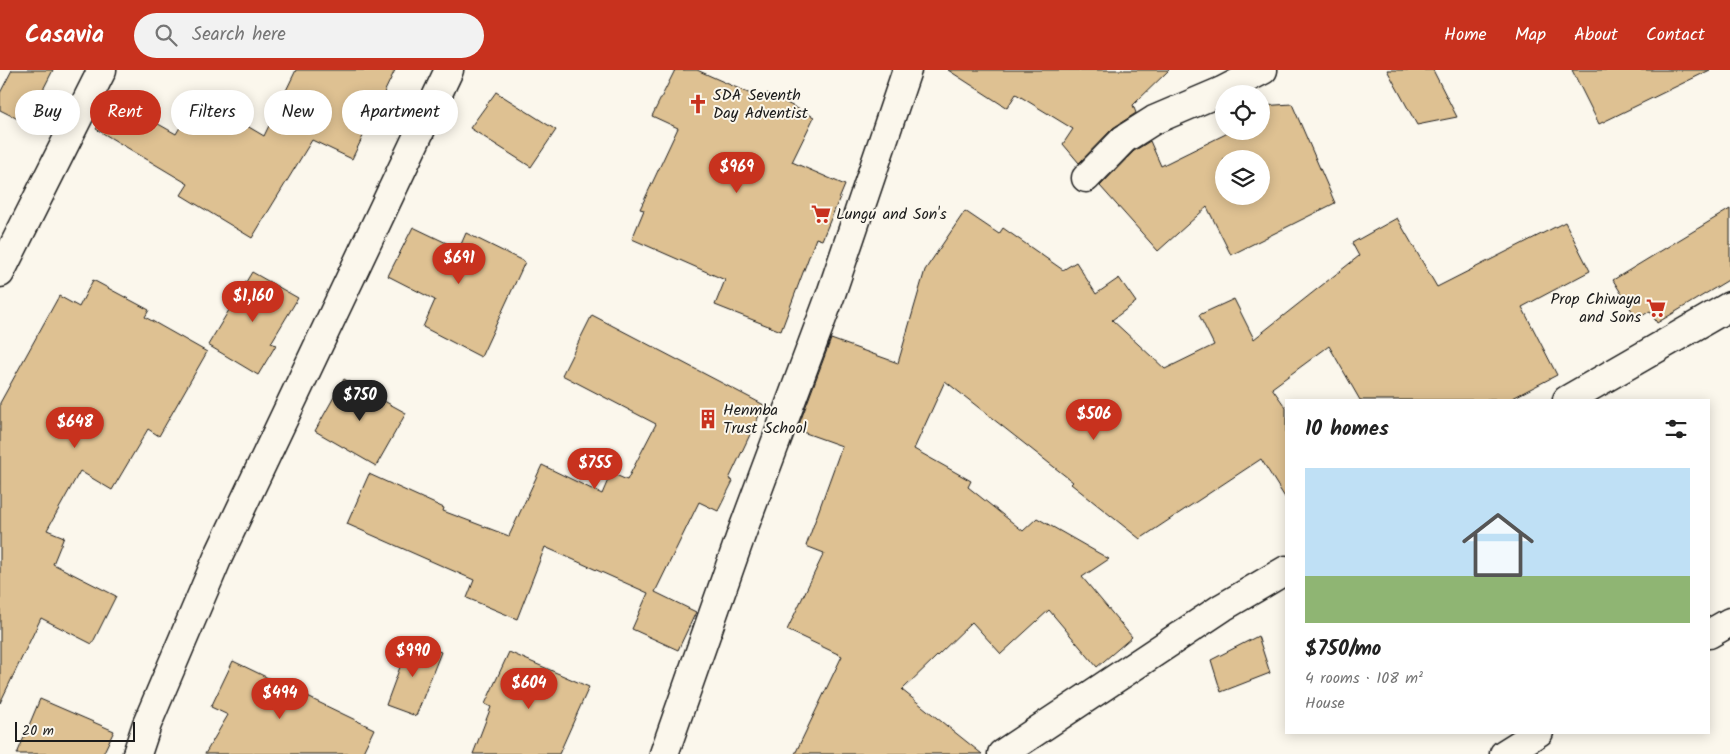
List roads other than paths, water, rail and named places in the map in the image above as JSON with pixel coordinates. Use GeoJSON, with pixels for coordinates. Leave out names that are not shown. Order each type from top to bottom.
{"type":"FeatureCollection","features":[{"type":"Feature","properties":{"kind":"street"},"geometry":{"type":"LineString","coordinates":[[0,273],[102,70]]}},
{"type":"Feature","properties":{"kind":"street"},"geometry":{"type":"LineString","coordinates":[[137,754],[147,724],[218,557],[449,70]]}},
{"type":"Feature","properties":{"kind":"street"},"geometry":{"type":"LineString","coordinates":[[664,754],[741,535],[831,294],[907,70]]}},
{"type":"Feature","properties":{"kind":"street"},"geometry":{"type":"LineString","coordinates":[[1086,178],[1124,138],[1154,120],[1222,91],[1263,70]]}},
{"type":"Feature","properties":{"kind":"street"},"geometry":{"type":"LineString","coordinates":[[1569,399],[1730,306]]}},
{"type":"Feature","properties":{"kind":"street"},"geometry":{"type":"LineString","coordinates":[[1002,754],[1223,607],[1285,571]]}},
{"type":"Feature","properties":{"kind":"street"},"geometry":{"type":"LineString","coordinates":[[1710,633],[1730,622]]}},
{"type":"Feature","properties":{"kind":"street"},"geometry":{"type":"LineString","coordinates":[[1504,754],[1536,734]]}},
{"type":"Feature","properties":{"kind":"place","name":"SDA Seventh Day Adventist"},"geometry":{"type":"Point","coordinates":[698,104]}},
{"type":"Feature","properties":{"kind":"place","name":"Lungu and Son's"},"geometry":{"type":"Point","coordinates":[821,214]}},
{"type":"Feature","properties":{"kind":"place","name":"Prop Chiwaya and Sons"},"geometry":{"type":"Point","coordinates":[1656,308]}},
{"type":"Feature","properties":{"kind":"place","name":"Henmba Trust School"},"geometry":{"type":"Point","coordinates":[708,419]}}]}
